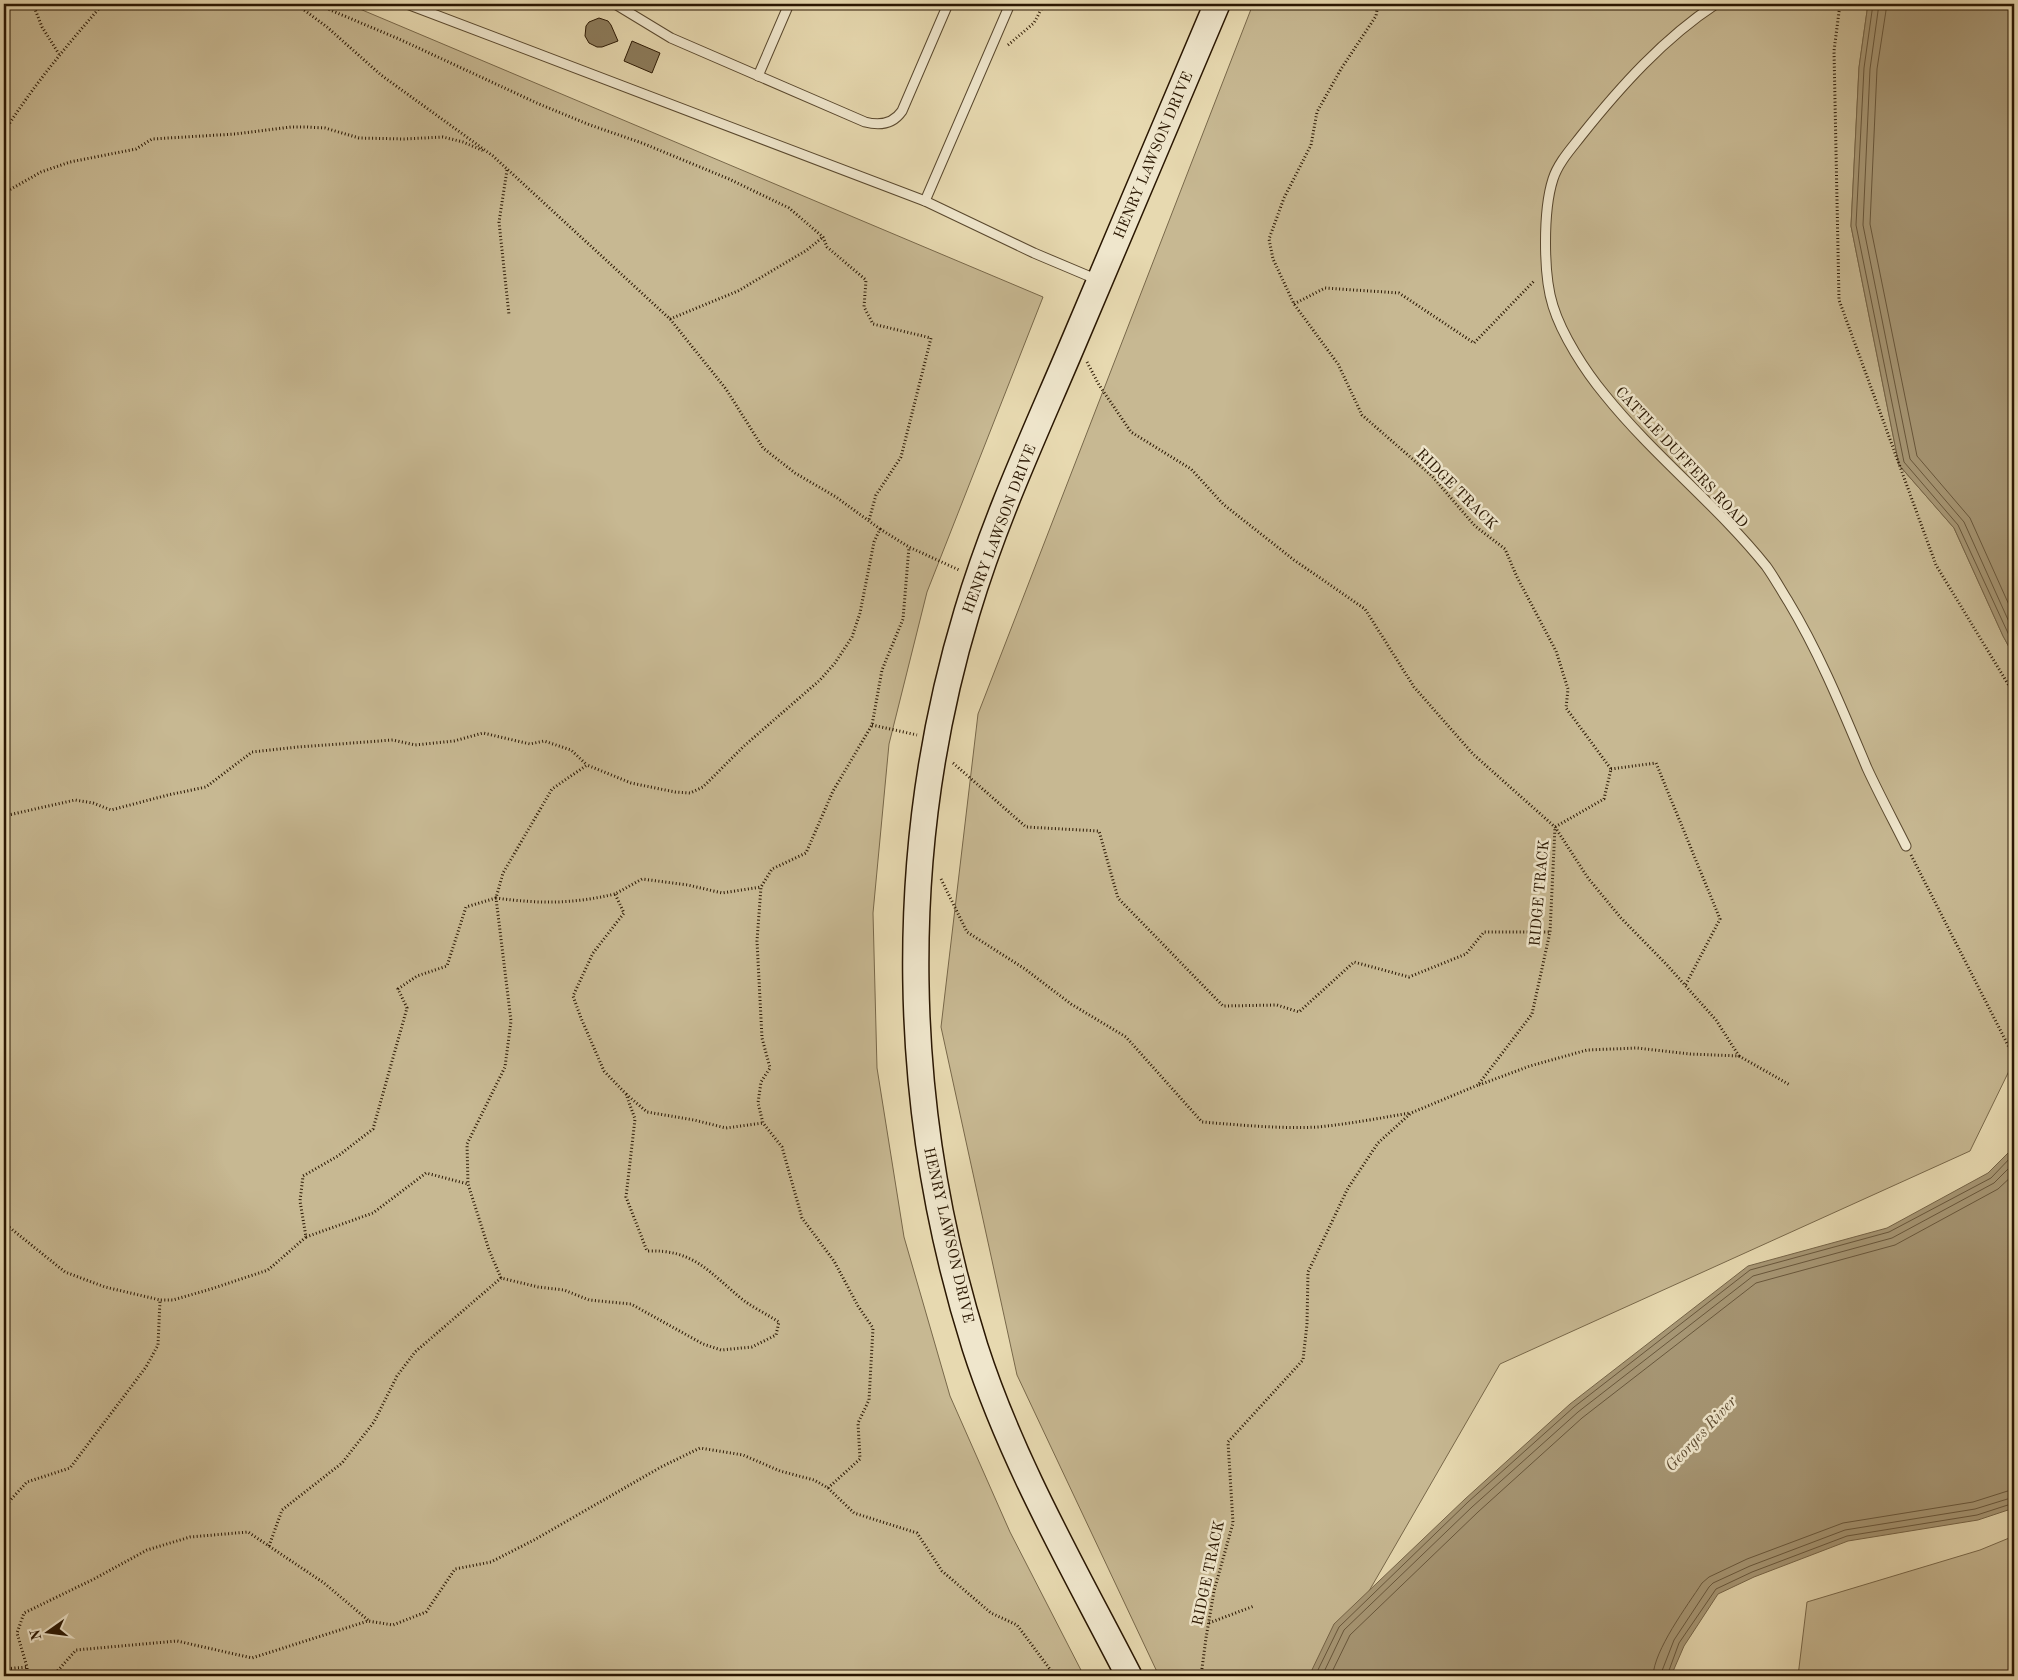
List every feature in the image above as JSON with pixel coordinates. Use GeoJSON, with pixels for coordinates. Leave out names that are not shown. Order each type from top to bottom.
{"type":"FeatureCollection","features":[{"type":"Feature","properties":{"kind":"main road","name":"HENRY LAWSON DRIVE"},"geometry":{"type":"LineString","coordinates":[[1129,1676],[1044,1510],[1000,1412],[976,1348],[942,1216],[922,1099],[916,1003],[918,888],[925,817],[936,739],[959,639],[977,580],[1019,470],[1217,4]]}},
{"type":"Feature","properties":{"kind":"lane"},"geometry":{"type":"LineString","coordinates":[[408,4],[925,201],[1034,253],[1100,280]]}},
{"type":"Feature","properties":{"kind":"lane"},"geometry":{"type":"LineString","coordinates":[[615,4],[671,38],[865,122],[880,124],[892,122],[902,110],[948,4]]}},
{"type":"Feature","properties":{"kind":"lane"},"geometry":{"type":"LineString","coordinates":[[758,76],[789,4]]}},
{"type":"Feature","properties":{"kind":"lane"},"geometry":{"type":"LineString","coordinates":[[925,201],[1010,4]]}},
{"type":"Feature","properties":{"kind":"lane","name":"CATTLE DUFFERS ROAD"},"geometry":{"type":"LineString","coordinates":[[1716,4],[1694,18],[1648,60],[1612,99],[1564,159],[1553,177],[1548,208],[1547,268],[1553,306],[1569,341],[1603,393],[1649,446],[1707,501],[1767,568],[1806,630],[1832,682],[1869,772],[1906,846]]}},
{"type":"Feature","properties":{"kind":"path"},"geometry":{"type":"LineString","coordinates":[[33,4],[42,27],[60,54]]}},
{"type":"Feature","properties":{"kind":"path"},"geometry":{"type":"LineString","coordinates":[[4,132],[30,92],[103,4]]}},
{"type":"Feature","properties":{"kind":"path"},"geometry":{"type":"LineString","coordinates":[[296,4],[327,27],[381,75],[493,156],[670,320],[726,389],[764,448],[795,473],[909,547],[946,562],[977,580]]}},
{"type":"Feature","properties":{"kind":"path"},"geometry":{"type":"LineString","coordinates":[[316,4],[399,39],[590,126],[642,143],[729,179],[789,208],[823,237],[827,246],[866,280],[864,307],[873,324],[931,338],[901,457],[876,495],[869,520]]}},
{"type":"Feature","properties":{"kind":"path"},"geometry":{"type":"LineString","coordinates":[[986,63],[1034,23],[1044,4]]}},
{"type":"Feature","properties":{"kind":"path","name":"RIDGE TRACK"},"geometry":{"type":"LineString","coordinates":[[1201,1676],[1214,1591],[1233,1523],[1228,1442],[1303,1360],[1307,1324],[1308,1272],[1348,1188],[1378,1144],[1411,1112],[1478,1085],[1532,1014],[1550,932],[1555,827],[1604,799],[1611,769],[1566,708],[1568,689],[1556,651],[1517,577],[1505,549],[1475,526],[1432,476],[1362,415],[1338,364],[1294,304],[1273,259],[1269,239],[1284,198],[1311,145],[1318,112],[1340,69],[1376,16],[1378,4]]}},
{"type":"Feature","properties":{"kind":"path"},"geometry":{"type":"LineString","coordinates":[[1840,4],[1834,51],[1839,300],[1936,565],[2014,694]]}},
{"type":"Feature","properties":{"kind":"path"},"geometry":{"type":"LineString","coordinates":[[4,193],[41,172],[70,162],[136,149],[152,138],[235,134],[291,127],[325,128],[359,138],[404,139],[443,137],[463,142],[493,156]]}},
{"type":"Feature","properties":{"kind":"path"},"geometry":{"type":"LineString","coordinates":[[507,170],[500,222],[509,315]]}},
{"type":"Feature","properties":{"kind":"path"},"geometry":{"type":"LineString","coordinates":[[670,320],[738,291],[807,250],[823,237]]}},
{"type":"Feature","properties":{"kind":"path"},"geometry":{"type":"LineString","coordinates":[[1294,304],[1325,288],[1399,293],[1474,343],[1547,268]]}},
{"type":"Feature","properties":{"kind":"path"},"geometry":{"type":"LineString","coordinates":[[1075,340],[1099,385],[1131,432],[1191,469],[1223,504],[1294,560],[1365,609],[1414,687],[1473,754],[1555,827],[1588,878],[1621,918],[1716,1020],[1739,1056]]}},
{"type":"Feature","properties":{"kind":"path"},"geometry":{"type":"LineString","coordinates":[[4,816],[75,800],[93,803],[111,810],[206,787],[252,752],[298,746],[393,740],[415,745],[454,741],[483,733],[530,744],[544,741],[571,750],[587,765],[631,782],[675,792],[690,793],[704,787],[744,746],[820,680],[835,663],[852,637],[860,613],[874,542],[880,528]]}},
{"type":"Feature","properties":{"kind":"path"},"geometry":{"type":"LineString","coordinates":[[828,1488],[860,1459],[858,1423],[869,1400],[873,1328],[858,1306],[834,1262],[802,1218],[782,1147],[763,1123],[758,1102],[761,1082],[770,1068],[762,1038],[757,941],[761,887],[772,869],[806,853],[833,791],[872,725],[882,670],[903,619],[909,547]]}},
{"type":"Feature","properties":{"kind":"path"},"geometry":{"type":"LineString","coordinates":[[872,725],[936,739]]}},
{"type":"Feature","properties":{"kind":"path"},"geometry":{"type":"LineString","coordinates":[[951,770],[952,761],[1026,827],[1098,831],[1118,898],[1224,1006],[1277,1005],[1299,1012],[1354,962],[1409,977],[1466,954],[1484,932],[1550,932]]}},
{"type":"Feature","properties":{"kind":"path"},"geometry":{"type":"LineString","coordinates":[[1611,769],[1656,763],[1720,919],[1685,986]]}},
{"type":"Feature","properties":{"kind":"path"},"geometry":{"type":"LineString","coordinates":[[501,1278],[488,1250],[468,1184],[467,1144],[505,1067],[511,1021],[496,898],[503,873],[552,789],[587,765]]}},
{"type":"Feature","properties":{"kind":"path"},"geometry":{"type":"LineString","coordinates":[[1906,846],[2014,1057]]}},
{"type":"Feature","properties":{"kind":"path"},"geometry":{"type":"LineString","coordinates":[[939,875],[967,932],[1025,969],[1071,1004],[1126,1037],[1202,1122],[1316,1127],[1351,1123],[1411,1112]]}},
{"type":"Feature","properties":{"kind":"path"},"geometry":{"type":"LineString","coordinates":[[306,1237],[300,1201],[303,1176],[338,1156],[373,1130],[407,1008],[398,989],[417,976],[447,966],[466,907],[496,898],[552,903],[592,899],[615,894],[642,879],[688,885],[722,893],[761,887]]}},
{"type":"Feature","properties":{"kind":"path"},"geometry":{"type":"LineString","coordinates":[[615,894],[624,913],[593,953],[573,996],[604,1071],[647,1112],[726,1128],[763,1123]]}},
{"type":"Feature","properties":{"kind":"path"},"geometry":{"type":"LineString","coordinates":[[1478,1085],[1530,1066],[1587,1050],[1637,1048],[1690,1054],[1739,1056],[1790,1085]]}},
{"type":"Feature","properties":{"kind":"path"},"geometry":{"type":"LineString","coordinates":[[501,1278],[538,1287],[564,1290],[589,1300],[631,1304],[703,1344],[721,1350],[752,1347],[776,1335],[779,1322],[744,1301],[717,1276],[694,1260],[666,1250],[647,1251],[626,1197],[635,1119],[626,1094]]}},
{"type":"Feature","properties":{"kind":"path"},"geometry":{"type":"LineString","coordinates":[[4,1223],[65,1272],[105,1287],[160,1300],[173,1300],[268,1270],[306,1237],[373,1213],[426,1173],[468,1184]]}},
{"type":"Feature","properties":{"kind":"path"},"geometry":{"type":"LineString","coordinates":[[269,1546],[282,1510],[342,1463],[374,1422],[397,1376],[415,1352],[501,1278]]}},
{"type":"Feature","properties":{"kind":"path"},"geometry":{"type":"LineString","coordinates":[[4,1507],[27,1482],[70,1468],[150,1360],[158,1345],[160,1300]]}},
{"type":"Feature","properties":{"kind":"path"},"geometry":{"type":"LineString","coordinates":[[27,1676],[27,1667],[17,1633],[24,1612],[94,1579],[147,1550],[190,1537],[248,1532],[324,1583],[368,1620],[393,1625],[426,1612],[455,1569],[492,1562],[661,1467],[700,1448],[743,1455],[780,1470],[814,1480],[828,1488],[854,1513],[917,1533],[942,1571],[992,1613],[1017,1625],[1054,1676]]}},
{"type":"Feature","properties":{"kind":"path"},"geometry":{"type":"LineString","coordinates":[[1208,1623],[1254,1606]]}},
{"type":"Feature","properties":{"kind":"path"},"geometry":{"type":"LineString","coordinates":[[53,1676],[76,1650],[177,1641],[252,1658],[368,1620]]}},
{"type":"Feature","properties":{"kind":"path"},"geometry":{"type":"LineString","coordinates":[[4,1669],[27,1667]]}},
{"type":"Feature","properties":{"kind":"shaded area"},"geometry":{"type":"Polygon","coordinates":[[[4,4],[348,4],[1043,297],[927,592],[889,744],[873,913],[877,1068],[904,1237],[950,1396],[1010,1532],[1084,1676],[4,1676],[4,4]]]}},
{"type":"Feature","properties":{"kind":"shaded area"},"geometry":{"type":"Polygon","coordinates":[[[1253,4],[1868,4],[1859,68],[1851,226],[1899,465],[1954,528],[2014,656],[2014,1081],[2009,1071],[1970,1151],[1500,1364],[1320,1676],[1159,1676],[1017,1375],[941,1027],[978,714],[1253,4]]]}},
{"type":"Feature","properties":{"kind":"shaded area"},"geometry":{"type":"Polygon","coordinates":[[[2014,1536],[2014,1676],[1798,1676],[1807,1602],[1980,1550],[2014,1536]]]}},
{"type":"Feature","properties":{"kind":"water"},"geometry":{"type":"Polygon","coordinates":[[[1868,4],[2014,4],[2014,656],[1954,528],[1899,465],[1851,226],[1859,67],[1868,4]]]}},
{"type":"Feature","properties":{"kind":"water","name":"Georges River"},"geometry":{"type":"Polygon","coordinates":[[[2014,1147],[2014,1508],[1978,1520],[1848,1541],[1754,1577],[1718,1594],[1684,1646],[1671,1676],[1309,1676],[1334,1624],[1465,1499],[1570,1404],[1748,1266],[1887,1228],[1988,1173],[2014,1147]]]}},
{"type":"Feature","properties":{"kind":"building"},"geometry":{"type":"Polygon","coordinates":[[[599,18],[608,21],[618,41],[602,47],[589,43],[585,36],[586,26],[589,22],[599,18]]]}},
{"type":"Feature","properties":{"kind":"building"},"geometry":{"type":"Polygon","coordinates":[[[632,41],[660,53],[652,73],[624,61],[632,41]]]}}]}
